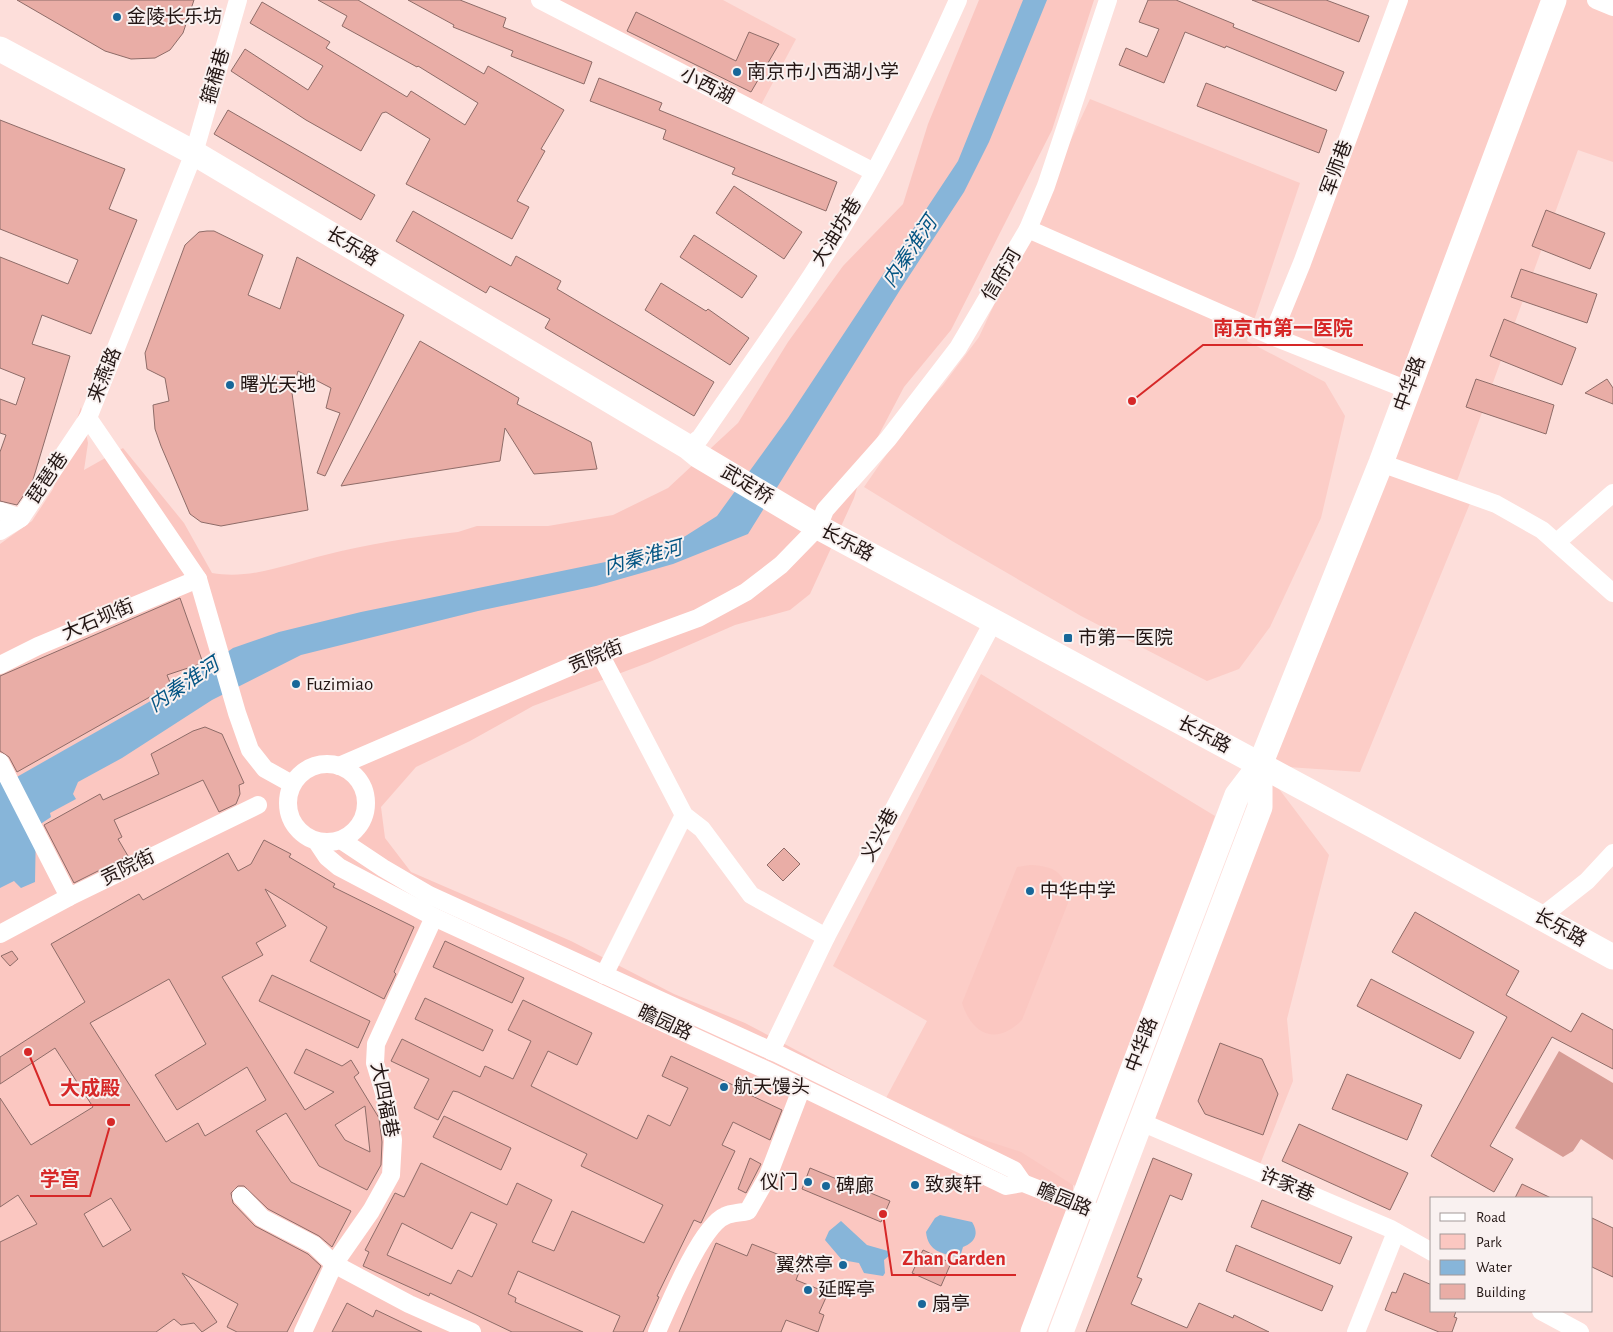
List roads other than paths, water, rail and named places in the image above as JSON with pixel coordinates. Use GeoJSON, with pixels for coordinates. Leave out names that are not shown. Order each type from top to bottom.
{"type":"FeatureCollection","features":[{"type":"Feature","properties":{"kind":"main road","name":"中华路"},"geometry":{"type":"LineString","coordinates":[[1033,1332],[1237,794],[1260,764],[1381,463],[1554,0]]}},
{"type":"Feature","properties":{"kind":"main road","name":"长乐路"},"geometry":{"type":"LineString","coordinates":[[0,49],[194,153],[693,451]]}},
{"type":"Feature","properties":{"kind":"main road","name":"武定桥"},"geometry":{"type":"LineString","coordinates":[[693,451],[795,514]]}},
{"type":"Feature","properties":{"kind":"main road","name":"长乐路"},"geometry":{"type":"LineString","coordinates":[[795,514],[821,519],[993,622],[1260,764],[1613,957]]}},
{"type":"Feature","properties":{"kind":"main road","name":"中华路"},"geometry":{"type":"LineString","coordinates":[[1061,1332],[1260,806],[1260,764]]}},
{"type":"Feature","properties":{"kind":"street","name":"箍桶巷"},"geometry":{"type":"LineString","coordinates":[[194,153],[238,0]]}},
{"type":"Feature","properties":{"kind":"street","name":"小西湖"},"geometry":{"type":"LineString","coordinates":[[540,0],[874,172]]}},
{"type":"Feature","properties":{"kind":"street","name":"大油坊巷"},"geometry":{"type":"LineString","coordinates":[[693,451],[783,316],[874,172],[923,80],[958,0]]}},
{"type":"Feature","properties":{"kind":"street","name":"信府河"},"geometry":{"type":"LineString","coordinates":[[821,519],[888,439],[958,348],[1028,229],[1046,186],[1108,0]]}},
{"type":"Feature","properties":{"kind":"street","name":"军师巷"},"geometry":{"type":"LineString","coordinates":[[1272,336],[1302,263],[1399,0]]}},
{"type":"Feature","properties":{"kind":"street"},"geometry":{"type":"LineString","coordinates":[[1596,0],[1613,7]]}},
{"type":"Feature","properties":{"kind":"street","name":"来燕路"},"geometry":{"type":"LineString","coordinates":[[194,153],[88,418],[198,579],[237,713],[250,750],[265,769],[292,784]]}},
{"type":"Feature","properties":{"kind":"street"},"geometry":{"type":"LineString","coordinates":[[1028,229],[1272,336],[1408,390]]}},
{"type":"Feature","properties":{"kind":"street","name":"琵琶巷"},"geometry":{"type":"LineString","coordinates":[[0,531],[20,518],[88,418]]}},
{"type":"Feature","properties":{"kind":"street"},"geometry":{"type":"LineString","coordinates":[[1381,463],[1496,504],[1542,530],[1613,593]]}},
{"type":"Feature","properties":{"kind":"street"},"geometry":{"type":"LineString","coordinates":[[1557,542],[1613,493]]}},
{"type":"Feature","properties":{"kind":"street"},"geometry":{"type":"LineString","coordinates":[[0,511],[20,518]]}},
{"type":"Feature","properties":{"kind":"street","name":"贡院街"},"geometry":{"type":"LineString","coordinates":[[339,766],[600,654],[698,618],[746,592],[781,565],[821,519]]}},
{"type":"Feature","properties":{"kind":"street","name":"大石坝街"},"geometry":{"type":"LineString","coordinates":[[0,665],[38,646],[198,579]]}},
{"type":"Feature","properties":{"kind":"street","name":"义兴巷"},"geometry":{"type":"LineString","coordinates":[[768,1071],[763,1067],[763,1058],[767,1053],[773,1052],[826,937],[993,622]]}},
{"type":"Feature","properties":{"kind":"street"},"geometry":{"type":"LineString","coordinates":[[600,654],[684,815],[702,829],[751,895],[826,937]]}},
{"type":"Feature","properties":{"kind":"street"},"geometry":{"type":"LineString","coordinates":[[0,762],[68,898]]}},
{"type":"Feature","properties":{"kind":"street"},"geometry":{"type":"LineString","coordinates":[[326,764],[339,766],[351,773],[360,783],[366,796],[366,809],[362,822],[353,833],[341,840],[330,843],[317,842],[301,833],[290,819],[287,808],[288,796],[292,784],[300,774],[312,766],[326,764]]}},
{"type":"Feature","properties":{"kind":"street","name":"贡院街"},"geometry":{"type":"LineString","coordinates":[[0,934],[68,898],[258,805]]}},
{"type":"Feature","properties":{"kind":"street"},"geometry":{"type":"LineString","coordinates":[[604,975],[684,815]]}},
{"type":"Feature","properties":{"kind":"street","name":"瞻园路"},"geometry":{"type":"LineString","coordinates":[[341,840],[429,895],[773,1052],[1014,1170],[1023,1183]]}},
{"type":"Feature","properties":{"kind":"street","name":"瞻园路"},"geometry":{"type":"LineString","coordinates":[[317,842],[327,857],[339,867],[434,917],[768,1071],[1006,1186],[1023,1183],[1105,1216]]}},
{"type":"Feature","properties":{"kind":"street"},"geometry":{"type":"LineString","coordinates":[[1542,917],[1587,881],[1613,853]]}},
{"type":"Feature","properties":{"kind":"street","name":"大四福巷"},"geometry":{"type":"LineString","coordinates":[[303,1332],[334,1264],[371,1211],[391,1175],[393,1140],[387,1103],[375,1063],[376,1044],[434,917]]}},
{"type":"Feature","properties":{"kind":"street"},"geometry":{"type":"LineString","coordinates":[[743,1060],[750,1061],[756,1055],[757,1048],[752,1042]]}},
{"type":"Feature","properties":{"kind":"street"},"geometry":{"type":"LineString","coordinates":[[657,1332],[683,1273],[708,1232],[723,1216],[748,1211],[768,1176],[802,1087]]}},
{"type":"Feature","properties":{"kind":"street","name":"许家巷"},"geometry":{"type":"LineString","coordinates":[[1141,1122],[1396,1232],[1430,1251]]}},
{"type":"Feature","properties":{"kind":"street"},"geometry":{"type":"LineString","coordinates":[[241,1196],[262,1218],[314,1245],[334,1264],[409,1304],[472,1332]]}},
{"type":"Feature","properties":{"kind":"street"},"geometry":{"type":"LineString","coordinates":[[1356,1332],[1396,1232]]}},
{"type":"Feature","properties":{"kind":"street"},"geometry":{"type":"LineString","coordinates":[[1543,1312],[1580,1332]]}},
{"type":"Feature","properties":{"kind":"water","name":"内秦淮河"},"geometry":{"type":"Polygon","coordinates":[[[1023,0],[1047,0],[989,142],[964,192],[900,290],[748,534],[673,564],[596,586],[478,611],[301,655],[212,700],[122,758],[78,782],[73,794],[76,799],[50,813],[51,817],[36,827],[35,882],[21,888],[14,881],[0,888],[0,782],[8,782],[177,686],[233,648],[279,632],[361,612],[625,558],[676,542],[717,516],[788,418],[958,161],[1023,0]]]}},
{"type":"Feature","properties":{"kind":"water"},"geometry":{"type":"Polygon","coordinates":[[[940,1215],[972,1222],[974,1226],[975,1237],[971,1243],[963,1247],[960,1257],[937,1251],[927,1239],[926,1232],[935,1218],[940,1215]]]}},
{"type":"Feature","properties":{"kind":"water"},"geometry":{"type":"Polygon","coordinates":[[[841,1221],[867,1245],[888,1251],[890,1255],[884,1260],[885,1273],[883,1276],[864,1273],[859,1263],[842,1260],[825,1240],[829,1231],[841,1221]]]}},
{"type":"Feature","properties":{"kind":"place","name":"金陵长乐坊"},"geometry":{"type":"Point","coordinates":[117,17]}},
{"type":"Feature","properties":{"kind":"place","name":"南京市小西湖小学"},"geometry":{"type":"Point","coordinates":[737,72]}},
{"type":"Feature","properties":{"kind":"place","name":"曙光天地"},"geometry":{"type":"Point","coordinates":[230,385]}},
{"type":"Feature","properties":{"kind":"place","name":"南京市第一医院"},"geometry":{"type":"Point","coordinates":[1132,401]}},
{"type":"Feature","properties":{"kind":"place","name":"市第一医院"},"geometry":{"type":"Point","coordinates":[1068,638]}},
{"type":"Feature","properties":{"kind":"place","name":"Fuzimiao"},"geometry":{"type":"Point","coordinates":[296,684]}},
{"type":"Feature","properties":{"kind":"place","name":"中华中学"},"geometry":{"type":"Point","coordinates":[1030,891]}},
{"type":"Feature","properties":{"kind":"place","name":"大成殿"},"geometry":{"type":"Point","coordinates":[28,1052]}},
{"type":"Feature","properties":{"kind":"place","name":"航天馒头"},"geometry":{"type":"Point","coordinates":[724,1087]}},
{"type":"Feature","properties":{"kind":"place","name":"学宫"},"geometry":{"type":"Point","coordinates":[111,1122]}},
{"type":"Feature","properties":{"kind":"place","name":"仪门"},"geometry":{"type":"Point","coordinates":[808,1182]}},
{"type":"Feature","properties":{"kind":"place","name":"致爽轩"},"geometry":{"type":"Point","coordinates":[915,1185]}},
{"type":"Feature","properties":{"kind":"place","name":"碑廊"},"geometry":{"type":"Point","coordinates":[826,1186]}},
{"type":"Feature","properties":{"kind":"place","name":"Zhan Garden"},"geometry":{"type":"Point","coordinates":[883,1214]}},
{"type":"Feature","properties":{"kind":"place","name":"翼然亭"},"geometry":{"type":"Point","coordinates":[843,1265]}},
{"type":"Feature","properties":{"kind":"place","name":"延晖亭"},"geometry":{"type":"Point","coordinates":[808,1290]}},
{"type":"Feature","properties":{"kind":"place","name":"扇亭"},"geometry":{"type":"Point","coordinates":[922,1304]}}]}
